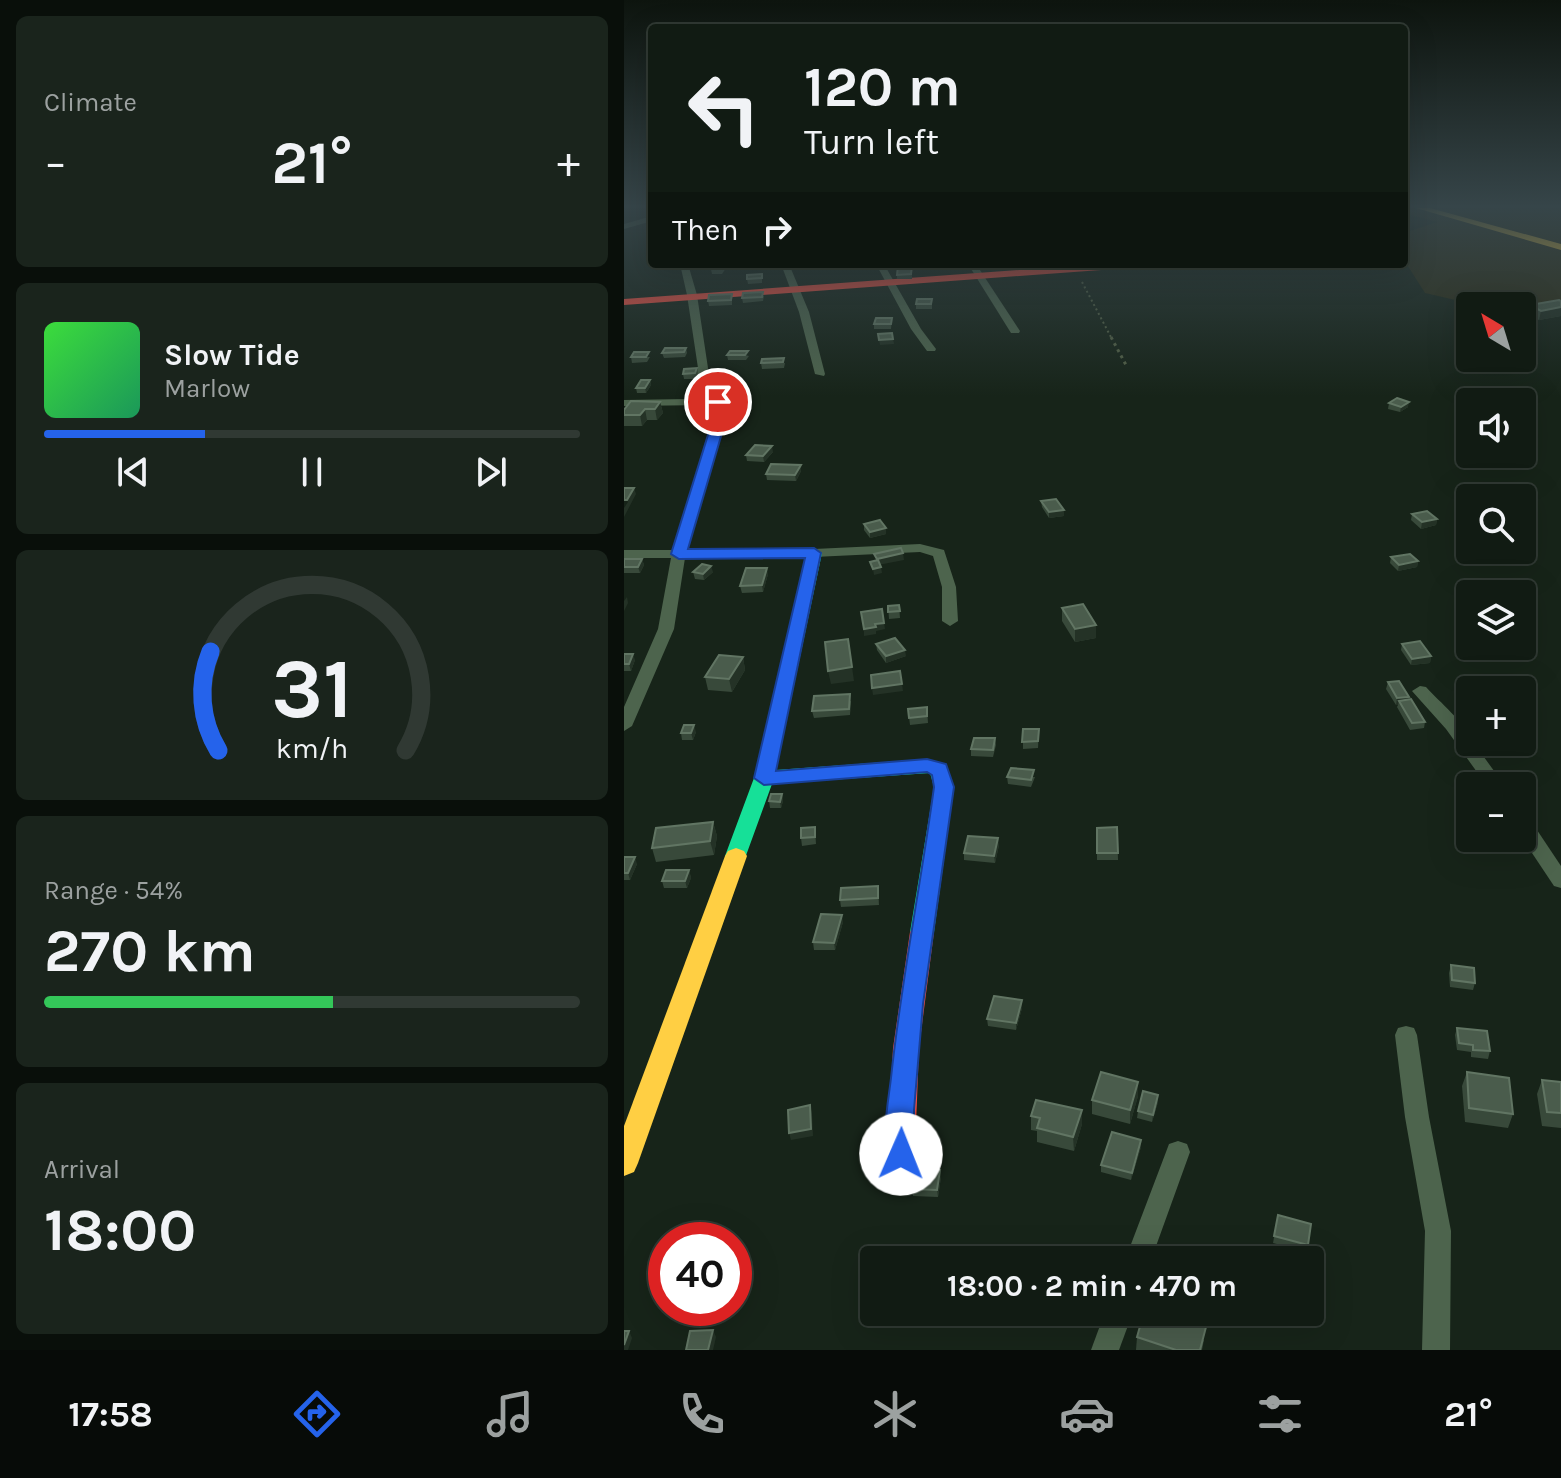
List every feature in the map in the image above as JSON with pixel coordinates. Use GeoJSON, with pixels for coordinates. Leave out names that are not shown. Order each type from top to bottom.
{"type":"FeatureCollection","features":[{"type":"Feature","properties":{"kind":"main road"},"geometry":{"type":"LineString","coordinates":[[624,302],[793,287],[894,283],[971,271]]}},
{"type":"Feature","properties":{"kind":"main road"},"geometry":{"type":"LineString","coordinates":[[624,1163],[764,778],[814,553]]}},
{"type":"Feature","properties":{"kind":"main road"},"geometry":{"type":"LineString","coordinates":[[764,778],[927,766],[939,769],[942,775],[944,787],[933,872],[911,1004],[901,1110],[900,1177]]}},
{"type":"Feature","properties":{"kind":"street"},"geometry":{"type":"LineString","coordinates":[[686,271],[703,368],[693,402]]}},
{"type":"Feature","properties":{"kind":"street"},"geometry":{"type":"LineString","coordinates":[[787,271],[804,312],[820,374]]}},
{"type":"Feature","properties":{"kind":"street"},"geometry":{"type":"LineString","coordinates":[[885,271],[918,335],[931,349]]}},
{"type":"Feature","properties":{"kind":"street"},"geometry":{"type":"LineString","coordinates":[[978,271],[1015,331]]}},
{"type":"Feature","properties":{"kind":"street"},"geometry":{"type":"LineString","coordinates":[[624,403],[714,402],[723,406],[679,554],[666,629],[624,726]]}},
{"type":"Feature","properties":{"kind":"street"},"geometry":{"type":"LineString","coordinates":[[624,554],[814,553],[920,548],[939,553],[949,587],[950,621]]}},
{"type":"Feature","properties":{"kind":"street"},"geometry":{"type":"LineString","coordinates":[[1420,691],[1452,725],[1486,772]]}},
{"type":"Feature","properties":{"kind":"street"},"geometry":{"type":"LineString","coordinates":[[1536,844],[1561,881]]}},
{"type":"Feature","properties":{"kind":"street"},"geometry":{"type":"LineString","coordinates":[[1406,1035],[1438,1231],[1436,1350]]}},
{"type":"Feature","properties":{"kind":"street"},"geometry":{"type":"LineString","coordinates":[[1143,1246],[1178,1152]]}},
{"type":"Feature","properties":{"kind":"street"},"geometry":{"type":"LineString","coordinates":[[1105,1350],[1114,1326]]}},
{"type":"Feature","properties":{"kind":"path"},"geometry":{"type":"LineString","coordinates":[[1076,271],[1126,365]]}},
{"type":"Feature","properties":{"kind":"shaded area"},"geometry":{"type":"Polygon","coordinates":[[[1411,271],[1561,271],[1561,307],[1536,310],[1536,292],[1456,292],[1456,300],[1425,293],[1411,271]]]}},
{"type":"Feature","properties":{"kind":"building"},"geometry":{"type":"Polygon","coordinates":[[[897,271],[911,271],[911,274],[897,275],[897,271]]]}},
{"type":"Feature","properties":{"kind":"building"},"geometry":{"type":"Polygon","coordinates":[[[762,274],[762,278],[747,279],[747,275],[762,274]]]}},
{"type":"Feature","properties":{"kind":"building"},"geometry":{"type":"Polygon","coordinates":[[[763,292],[762,297],[742,298],[743,293],[763,292]]]}},
{"type":"Feature","properties":{"kind":"building"},"geometry":{"type":"Polygon","coordinates":[[[732,294],[731,300],[708,301],[709,295],[732,294]]]}},
{"type":"Feature","properties":{"kind":"building"},"geometry":{"type":"Polygon","coordinates":[[[917,299],[932,299],[931,304],[916,304],[917,299]]]}},
{"type":"Feature","properties":{"kind":"building"},"geometry":{"type":"Polygon","coordinates":[[[1559,300],[1561,307],[1541,311],[1536,308],[1536,304],[1559,300]]]}},
{"type":"Feature","properties":{"kind":"building"},"geometry":{"type":"Polygon","coordinates":[[[876,318],[892,318],[891,324],[874,324],[876,318]]]}},
{"type":"Feature","properties":{"kind":"building"},"geometry":{"type":"Polygon","coordinates":[[[892,333],[893,339],[879,340],[878,334],[892,333]]]}},
{"type":"Feature","properties":{"kind":"building"},"geometry":{"type":"Polygon","coordinates":[[[665,348],[686,348],[684,352],[662,353],[665,348]]]}},
{"type":"Feature","properties":{"kind":"building"},"geometry":{"type":"Polygon","coordinates":[[[730,351],[748,351],[745,355],[727,355],[730,351]]]}},
{"type":"Feature","properties":{"kind":"building"},"geometry":{"type":"Polygon","coordinates":[[[634,352],[649,352],[646,357],[631,357],[634,352]]]}},
{"type":"Feature","properties":{"kind":"building"},"geometry":{"type":"Polygon","coordinates":[[[784,358],[783,362],[761,363],[762,359],[784,358]]]}},
{"type":"Feature","properties":{"kind":"building"},"geometry":{"type":"Polygon","coordinates":[[[697,368],[695,373],[683,374],[684,369],[697,368]]]}},
{"type":"Feature","properties":{"kind":"building"},"geometry":{"type":"Polygon","coordinates":[[[641,380],[650,380],[645,388],[636,388],[641,380]]]}},
{"type":"Feature","properties":{"kind":"building"},"geometry":{"type":"Polygon","coordinates":[[[1397,398],[1409,402],[1401,407],[1389,403],[1397,398]]]}},
{"type":"Feature","properties":{"kind":"building"},"geometry":{"type":"Polygon","coordinates":[[[631,401],[660,402],[655,409],[645,409],[640,415],[624,415],[631,401]]]}},
{"type":"Feature","properties":{"kind":"building"},"geometry":{"type":"Polygon","coordinates":[[[755,445],[772,446],[763,456],[746,455],[755,445]]]}},
{"type":"Feature","properties":{"kind":"building"},"geometry":{"type":"Polygon","coordinates":[[[771,464],[801,465],[795,475],[766,474],[771,464]]]}},
{"type":"Feature","properties":{"kind":"building"},"geometry":{"type":"Polygon","coordinates":[[[624,488],[634,488],[627,500],[624,500],[624,488]]]}},
{"type":"Feature","properties":{"kind":"building"},"geometry":{"type":"Polygon","coordinates":[[[1056,499],[1064,510],[1049,512],[1041,501],[1056,499]]]}},
{"type":"Feature","properties":{"kind":"building"},"geometry":{"type":"Polygon","coordinates":[[[1427,511],[1437,519],[1422,522],[1412,514],[1427,511]]]}},
{"type":"Feature","properties":{"kind":"building"},"geometry":{"type":"Polygon","coordinates":[[[880,520],[886,528],[870,532],[864,524],[880,520]]]}},
{"type":"Feature","properties":{"kind":"building"},"geometry":{"type":"Polygon","coordinates":[[[901,548],[903,553],[877,559],[874,554],[901,548]]]}},
{"type":"Feature","properties":{"kind":"building"},"geometry":{"type":"Polygon","coordinates":[[[1410,554],[1418,561],[1399,565],[1391,557],[1410,554]]]}},
{"type":"Feature","properties":{"kind":"building"},"geometry":{"type":"Polygon","coordinates":[[[624,559],[642,559],[638,567],[624,567],[624,559]]]}},
{"type":"Feature","properties":{"kind":"building"},"geometry":{"type":"Polygon","coordinates":[[[878,560],[881,567],[873,569],[870,562],[878,560]]]}},
{"type":"Feature","properties":{"kind":"building"},"geometry":{"type":"Polygon","coordinates":[[[702,564],[711,566],[703,574],[693,572],[702,564]]]}},
{"type":"Feature","properties":{"kind":"building"},"geometry":{"type":"Polygon","coordinates":[[[746,568],[767,568],[762,585],[740,586],[746,568]]]}},
{"type":"Feature","properties":{"kind":"building"},"geometry":{"type":"Polygon","coordinates":[[[1083,604],[1096,625],[1075,629],[1062,608],[1083,604]]]}},
{"type":"Feature","properties":{"kind":"building"},"geometry":{"type":"Polygon","coordinates":[[[899,605],[900,611],[888,612],[888,606],[899,605]]]}},
{"type":"Feature","properties":{"kind":"building"},"geometry":{"type":"Polygon","coordinates":[[[882,609],[884,623],[864,629],[861,612],[882,609]]]}},
{"type":"Feature","properties":{"kind":"building"},"geometry":{"type":"Polygon","coordinates":[[[895,638],[905,650],[886,656],[876,644],[895,638]]]}},
{"type":"Feature","properties":{"kind":"building"},"geometry":{"type":"Polygon","coordinates":[[[848,639],[852,667],[828,671],[825,642],[848,639]]]}},
{"type":"Feature","properties":{"kind":"building"},"geometry":{"type":"Polygon","coordinates":[[[1420,641],[1431,656],[1412,659],[1402,644],[1420,641]]]}},
{"type":"Feature","properties":{"kind":"building"},"geometry":{"type":"Polygon","coordinates":[[[624,654],[633,654],[629,664],[624,664],[624,654]]]}},
{"type":"Feature","properties":{"kind":"building"},"geometry":{"type":"Polygon","coordinates":[[[719,655],[743,657],[729,679],[705,677],[719,655]]]}},
{"type":"Feature","properties":{"kind":"building"},"geometry":{"type":"Polygon","coordinates":[[[900,671],[902,684],[872,688],[871,675],[900,671]]]}},
{"type":"Feature","properties":{"kind":"building"},"geometry":{"type":"Polygon","coordinates":[[[1399,681],[1409,697],[1397,698],[1388,682],[1399,681]]]}},
{"type":"Feature","properties":{"kind":"building"},"geometry":{"type":"Polygon","coordinates":[[[850,694],[849,709],[812,711],[814,696],[850,694]]]}},
{"type":"Feature","properties":{"kind":"building"},"geometry":{"type":"Polygon","coordinates":[[[1411,699],[1425,722],[1412,723],[1399,701],[1411,699]]]}},
{"type":"Feature","properties":{"kind":"building"},"geometry":{"type":"Polygon","coordinates":[[[927,707],[927,716],[909,718],[908,709],[927,707]]]}},
{"type":"Feature","properties":{"kind":"building"},"geometry":{"type":"Polygon","coordinates":[[[684,725],[694,725],[691,733],[681,733],[684,725]]]}},
{"type":"Feature","properties":{"kind":"building"},"geometry":{"type":"Polygon","coordinates":[[[1023,729],[1039,729],[1038,741],[1022,742],[1023,729]]]}},
{"type":"Feature","properties":{"kind":"building"},"geometry":{"type":"Polygon","coordinates":[[[974,738],[995,738],[993,750],[971,749],[974,738]]]}},
{"type":"Feature","properties":{"kind":"building"},"geometry":{"type":"Polygon","coordinates":[[[1011,768],[1034,770],[1031,780],[1007,777],[1011,768]]]}},
{"type":"Feature","properties":{"kind":"building"},"geometry":{"type":"Polygon","coordinates":[[[771,794],[782,794],[780,802],[769,801],[771,794]]]}},
{"type":"Feature","properties":{"kind":"building"},"geometry":{"type":"Polygon","coordinates":[[[713,822],[710,841],[652,848],[656,828],[713,822]]]}},
{"type":"Feature","properties":{"kind":"building"},"geometry":{"type":"Polygon","coordinates":[[[815,827],[815,837],[801,838],[801,828],[815,827]]]}},
{"type":"Feature","properties":{"kind":"building"},"geometry":{"type":"Polygon","coordinates":[[[1117,827],[1118,853],[1097,853],[1097,828],[1117,827]]]}},
{"type":"Feature","properties":{"kind":"building"},"geometry":{"type":"Polygon","coordinates":[[[968,836],[998,838],[994,856],[964,853],[968,836]]]}},
{"type":"Feature","properties":{"kind":"building"},"geometry":{"type":"Polygon","coordinates":[[[624,857],[635,857],[628,873],[624,873],[624,857]]]}},
{"type":"Feature","properties":{"kind":"building"},"geometry":{"type":"Polygon","coordinates":[[[666,870],[689,870],[685,881],[662,881],[666,870]]]}},
{"type":"Feature","properties":{"kind":"building"},"geometry":{"type":"Polygon","coordinates":[[[878,886],[878,898],[840,900],[841,888],[878,886]]]}},
{"type":"Feature","properties":{"kind":"building"},"geometry":{"type":"Polygon","coordinates":[[[821,914],[842,915],[834,943],[813,942],[821,914]]]}},
{"type":"Feature","properties":{"kind":"building"},"geometry":{"type":"Polygon","coordinates":[[[1451,965],[1474,968],[1475,983],[1452,980],[1451,965]]]}},
{"type":"Feature","properties":{"kind":"building"},"geometry":{"type":"Polygon","coordinates":[[[994,996],[1022,1000],[1016,1023],[987,1019],[994,996]]]}},
{"type":"Feature","properties":{"kind":"building"},"geometry":{"type":"Polygon","coordinates":[[[1457,1028],[1487,1031],[1490,1051],[1473,1050],[1473,1045],[1459,1043],[1457,1028]]]}},
{"type":"Feature","properties":{"kind":"building"},"geometry":{"type":"Polygon","coordinates":[[[1101,1072],[1138,1082],[1130,1110],[1092,1100],[1101,1072]]]}},
{"type":"Feature","properties":{"kind":"building"},"geometry":{"type":"Polygon","coordinates":[[[1467,1072],[1509,1078],[1513,1114],[1469,1108],[1467,1072]]]}},
{"type":"Feature","properties":{"kind":"building"},"geometry":{"type":"Polygon","coordinates":[[[1542,1080],[1561,1082],[1561,1113],[1547,1112],[1542,1080]]]}},
{"type":"Feature","properties":{"kind":"building"},"geometry":{"type":"Polygon","coordinates":[[[1143,1091],[1158,1095],[1153,1115],[1138,1111],[1143,1091]]]}},
{"type":"Feature","properties":{"kind":"building"},"geometry":{"type":"Polygon","coordinates":[[[1036,1100],[1082,1110],[1073,1137],[1037,1128],[1040,1118],[1031,1116],[1036,1100]]]}},
{"type":"Feature","properties":{"kind":"building"},"geometry":{"type":"Polygon","coordinates":[[[810,1105],[811,1129],[789,1133],[788,1110],[810,1105]]]}},
{"type":"Feature","properties":{"kind":"building"},"geometry":{"type":"Polygon","coordinates":[[[1112,1132],[1141,1140],[1132,1173],[1101,1165],[1112,1132]]]}},
{"type":"Feature","properties":{"kind":"building"},"geometry":{"type":"Polygon","coordinates":[[[915,1169],[940,1170],[937,1190],[912,1189],[915,1169]]]}},
{"type":"Feature","properties":{"kind":"building"},"geometry":{"type":"Polygon","coordinates":[[[1278,1215],[1311,1224],[1308,1245],[1274,1236],[1278,1215]]]}},
{"type":"Feature","properties":{"kind":"building"},"geometry":{"type":"Polygon","coordinates":[[[1140,1326],[1206,1327],[1200,1350],[1176,1350],[1137,1337],[1140,1326]]]}},
{"type":"Feature","properties":{"kind":"building"},"geometry":{"type":"Polygon","coordinates":[[[713,1330],[708,1350],[686,1350],[690,1331],[713,1330]]]}},
{"type":"Feature","properties":{"kind":"traffic: fast"},"geometry":{"type":"LineString","coordinates":[[736,856],[764,778],[814,553]]}},
{"type":"Feature","properties":{"kind":"traffic: fast"},"geometry":{"type":"LineString","coordinates":[[764,778],[927,766],[939,769],[944,787],[922,932]]}},
{"type":"Feature","properties":{"kind":"traffic: slow"},"geometry":{"type":"LineString","coordinates":[[624,1163],[736,856]]}},
{"type":"Feature","properties":{"kind":"traffic: jam"},"geometry":{"type":"LineString","coordinates":[[624,302],[1047,271]]}},
{"type":"Feature","properties":{"kind":"traffic: jam"},"geometry":{"type":"LineString","coordinates":[[900,1177],[906,1048],[922,932]]}},
{"type":"Feature","properties":{"kind":"route"},"geometry":{"type":"LineString","coordinates":[[718,402],[723,406],[679,554],[814,553],[764,778],[927,766],[939,769],[942,775],[944,787],[933,872],[911,1004],[901,1110],[901,1154]]}}]}
